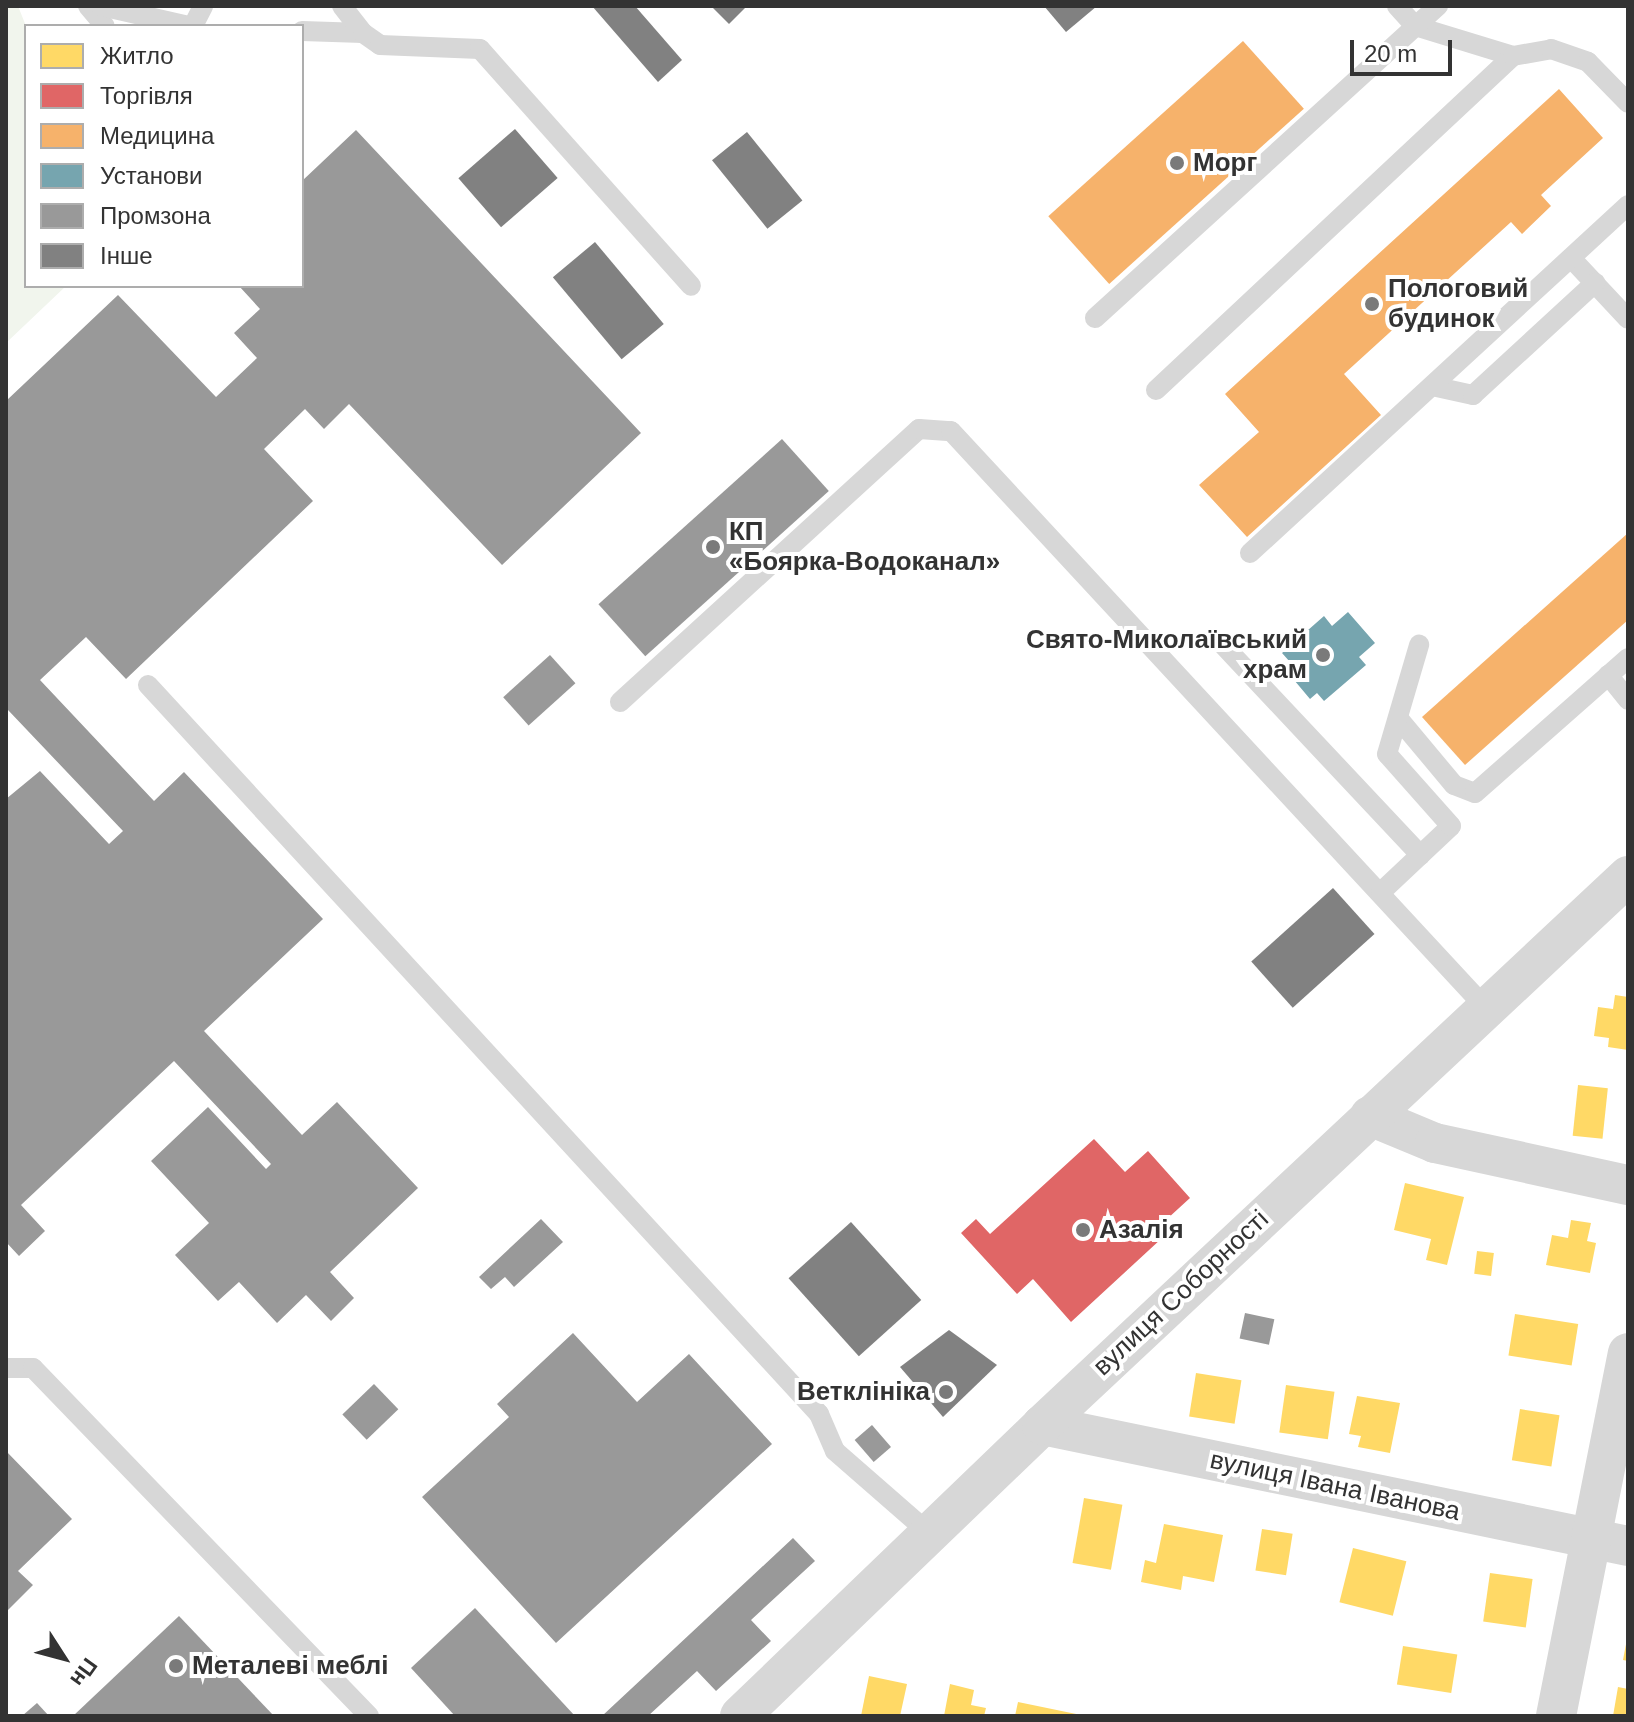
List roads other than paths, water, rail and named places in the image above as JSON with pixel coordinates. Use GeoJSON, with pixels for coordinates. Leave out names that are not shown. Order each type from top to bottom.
{"type":"FeatureCollection","features":[{"type":"Feature","properties":{"kind":"street","name":"вулиця Соборності"},"geometry":{"type":"LineString","coordinates":[[740,1716],[1042,1425],[1628,876]]}},
{"type":"Feature","properties":{"kind":"street"},"geometry":{"type":"LineString","coordinates":[[1370,1116],[1435,1143],[1628,1185]]}},
{"type":"Feature","properties":{"kind":"street"},"geometry":{"type":"LineString","coordinates":[[1556,1716],[1628,1353]]}},
{"type":"Feature","properties":{"kind":"street","name":"вулиця Івана Іванова"},"geometry":{"type":"LineString","coordinates":[[1042,1425],[1628,1546]]}},
{"type":"Feature","properties":{"kind":"lane"},"geometry":{"type":"LineString","coordinates":[[88,6],[103,24]]}},
{"type":"Feature","properties":{"kind":"lane"},"geometry":{"type":"LineString","coordinates":[[101,6],[182,24]]}},
{"type":"Feature","properties":{"kind":"lane"},"geometry":{"type":"LineString","coordinates":[[192,24],[203,6]]}},
{"type":"Feature","properties":{"kind":"lane"},"geometry":{"type":"LineString","coordinates":[[342,6],[363,33],[380,45],[480,49],[691,286]]}},
{"type":"Feature","properties":{"kind":"lane"},"geometry":{"type":"LineString","coordinates":[[1397,6],[1415,26],[1513,56],[1551,49],[1588,62],[1628,103]]}},
{"type":"Feature","properties":{"kind":"lane"},"geometry":{"type":"LineString","coordinates":[[1095,318],[1438,6]]}},
{"type":"Feature","properties":{"kind":"lane"},"geometry":{"type":"LineString","coordinates":[[304,31],[363,33]]}},
{"type":"Feature","properties":{"kind":"lane"},"geometry":{"type":"LineString","coordinates":[[1156,390],[1513,56]]}},
{"type":"Feature","properties":{"kind":"lane"},"geometry":{"type":"LineString","coordinates":[[1250,553],[1628,205]]}},
{"type":"Feature","properties":{"kind":"lane"},"geometry":{"type":"LineString","coordinates":[[1571,258],[1628,319]]}},
{"type":"Feature","properties":{"kind":"lane"},"geometry":{"type":"LineString","coordinates":[[1432,386],[1473,395],[1595,283]]}},
{"type":"Feature","properties":{"kind":"lane"},"geometry":{"type":"LineString","coordinates":[[620,702],[919,429],[951,431],[1485,1007]]}},
{"type":"Feature","properties":{"kind":"lane"},"geometry":{"type":"LineString","coordinates":[[1381,892],[1451,826],[1387,754],[1419,645]]}},
{"type":"Feature","properties":{"kind":"lane"},"geometry":{"type":"LineString","coordinates":[[1224,646],[1420,855]]}},
{"type":"Feature","properties":{"kind":"lane"},"geometry":{"type":"LineString","coordinates":[[1398,718],[1454,785],[1475,793],[1628,658]]}},
{"type":"Feature","properties":{"kind":"lane"},"geometry":{"type":"LineString","coordinates":[[1608,675],[1628,700]]}},
{"type":"Feature","properties":{"kind":"lane"},"geometry":{"type":"LineString","coordinates":[[148,685],[819,1414],[835,1451],[929,1533]]}},
{"type":"Feature","properties":{"kind":"lane"},"geometry":{"type":"LineString","coordinates":[[6,1368],[33,1368],[369,1716]]}},
{"type":"Feature","properties":{"kind":"place","name":"Морг"},"geometry":{"type":"Point","coordinates":[1177,163]}},
{"type":"Feature","properties":{"kind":"place","name":"Пологовий будинок"},"geometry":{"type":"Point","coordinates":[1372,304]}},
{"type":"Feature","properties":{"kind":"place","name":"КП «Боярка-Водоканал»"},"geometry":{"type":"Point","coordinates":[713,547]}},
{"type":"Feature","properties":{"kind":"place","name":"Свято-Миколаївський храм"},"geometry":{"type":"Point","coordinates":[1323,655]}},
{"type":"Feature","properties":{"kind":"place","name":"Азалія"},"geometry":{"type":"Point","coordinates":[1083,1230]}},
{"type":"Feature","properties":{"kind":"place","name":"Ветклініка"},"geometry":{"type":"Point","coordinates":[946,1392]}},
{"type":"Feature","properties":{"kind":"place","name":"Металеві меблі"},"geometry":{"type":"Point","coordinates":[176,1666]}}]}
